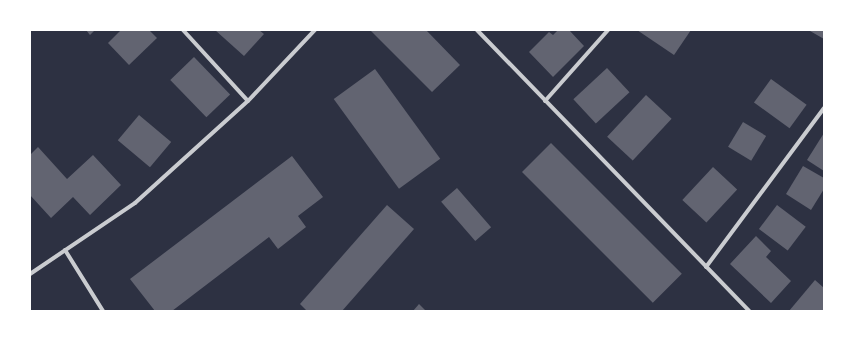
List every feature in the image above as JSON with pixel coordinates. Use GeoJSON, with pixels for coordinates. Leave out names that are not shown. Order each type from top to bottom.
{"type":"FeatureCollection","features":[{"type":"Feature","properties":{"kind":"street"},"geometry":{"type":"LineString","coordinates":[[184,30],[248,101]]}},
{"type":"Feature","properties":{"kind":"street"},"geometry":{"type":"LineString","coordinates":[[30,274],[135,203],[248,101],[315,30]]}},
{"type":"Feature","properties":{"kind":"street"},"geometry":{"type":"LineString","coordinates":[[477,30],[749,311]]}},
{"type":"Feature","properties":{"kind":"street"},"geometry":{"type":"LineString","coordinates":[[545,101],[608,30]]}},
{"type":"Feature","properties":{"kind":"street"},"geometry":{"type":"LineString","coordinates":[[706,267],[824,108]]}},
{"type":"Feature","properties":{"kind":"street"},"geometry":{"type":"LineString","coordinates":[[65,250],[102,311]]}},
{"type":"Feature","properties":{"kind":"building"},"geometry":{"type":"Polygon","coordinates":[[[86,30],[95,30],[90,35],[86,30]]]}},
{"type":"Feature","properties":{"kind":"building"},"geometry":{"type":"Polygon","coordinates":[[[121,30],[149,30],[157,38],[129,65],[108,43],[121,30]]]}},
{"type":"Feature","properties":{"kind":"building"},"geometry":{"type":"Polygon","coordinates":[[[215,30],[259,30],[264,34],[244,56],[215,30]]]}},
{"type":"Feature","properties":{"kind":"building"},"geometry":{"type":"Polygon","coordinates":[[[370,30],[426,30],[460,65],[432,92],[370,30]]]}},
{"type":"Feature","properties":{"kind":"building"},"geometry":{"type":"Polygon","coordinates":[[[558,30],[569,30],[584,46],[553,77],[529,52],[549,32],[553,35],[558,30]]]}},
{"type":"Feature","properties":{"kind":"building"},"geometry":{"type":"Polygon","coordinates":[[[637,30],[691,30],[674,55],[637,30]]]}},
{"type":"Feature","properties":{"kind":"building"},"geometry":{"type":"Polygon","coordinates":[[[824,30],[824,39],[810,31],[824,30]]]}},
{"type":"Feature","properties":{"kind":"building"},"geometry":{"type":"Polygon","coordinates":[[[194,57],[230,94],[206,117],[170,80],[194,57]]]}},
{"type":"Feature","properties":{"kind":"building"},"geometry":{"type":"Polygon","coordinates":[[[607,68],[630,92],[596,124],[573,99],[607,68]]]}},
{"type":"Feature","properties":{"kind":"building"},"geometry":{"type":"Polygon","coordinates":[[[375,69],[440,159],[399,189],[334,99],[375,69]]]}},
{"type":"Feature","properties":{"kind":"building"},"geometry":{"type":"Polygon","coordinates":[[[771,79],[807,105],[790,128],[754,102],[771,79]]]}},
{"type":"Feature","properties":{"kind":"building"},"geometry":{"type":"Polygon","coordinates":[[[646,95],[672,119],[633,161],[607,137],[646,95]]]}},
{"type":"Feature","properties":{"kind":"building"},"geometry":{"type":"Polygon","coordinates":[[[139,115],[171,142],[150,167],[118,140],[139,115]]]}},
{"type":"Feature","properties":{"kind":"building"},"geometry":{"type":"Polygon","coordinates":[[[743,122],[766,136],[751,161],[728,147],[743,122]]]}},
{"type":"Feature","properties":{"kind":"building"},"geometry":{"type":"Polygon","coordinates":[[[824,133],[824,171],[807,160],[824,133]]]}},
{"type":"Feature","properties":{"kind":"building"},"geometry":{"type":"Polygon","coordinates":[[[551,143],[682,274],[653,303],[522,172],[551,143]]]}},
{"type":"Feature","properties":{"kind":"building"},"geometry":{"type":"Polygon","coordinates":[[[38,147],[67,179],[93,155],[121,185],[90,215],[73,197],[51,218],[30,195],[30,155],[38,147]]]}},
{"type":"Feature","properties":{"kind":"building"},"geometry":{"type":"Polygon","coordinates":[[[292,156],[323,197],[298,216],[306,227],[278,249],[269,237],[172,311],[155,311],[130,279],[292,156]]]}},
{"type":"Feature","properties":{"kind":"building"},"geometry":{"type":"Polygon","coordinates":[[[803,166],[824,178],[824,189],[811,210],[786,194],[803,166]]]}},
{"type":"Feature","properties":{"kind":"building"},"geometry":{"type":"Polygon","coordinates":[[[713,167],[737,190],[706,222],[682,200],[713,167]]]}},
{"type":"Feature","properties":{"kind":"building"},"geometry":{"type":"Polygon","coordinates":[[[457,188],[491,227],[475,241],[441,202],[457,188]]]}},
{"type":"Feature","properties":{"kind":"building"},"geometry":{"type":"Polygon","coordinates":[[[387,205],[414,229],[342,311],[307,311],[300,304],[387,205]]]}},
{"type":"Feature","properties":{"kind":"building"},"geometry":{"type":"Polygon","coordinates":[[[777,205],[806,227],[788,251],[759,229],[777,205]]]}},
{"type":"Feature","properties":{"kind":"building"},"geometry":{"type":"Polygon","coordinates":[[[756,236],[771,251],[766,257],[791,281],[771,303],[730,264],[756,236]]]}},
{"type":"Feature","properties":{"kind":"building"},"geometry":{"type":"Polygon","coordinates":[[[815,280],[824,288],[824,311],[789,311],[815,280]]]}},
{"type":"Feature","properties":{"kind":"building"},"geometry":{"type":"Polygon","coordinates":[[[419,304],[426,311],[413,311],[419,304]]]}}]}
